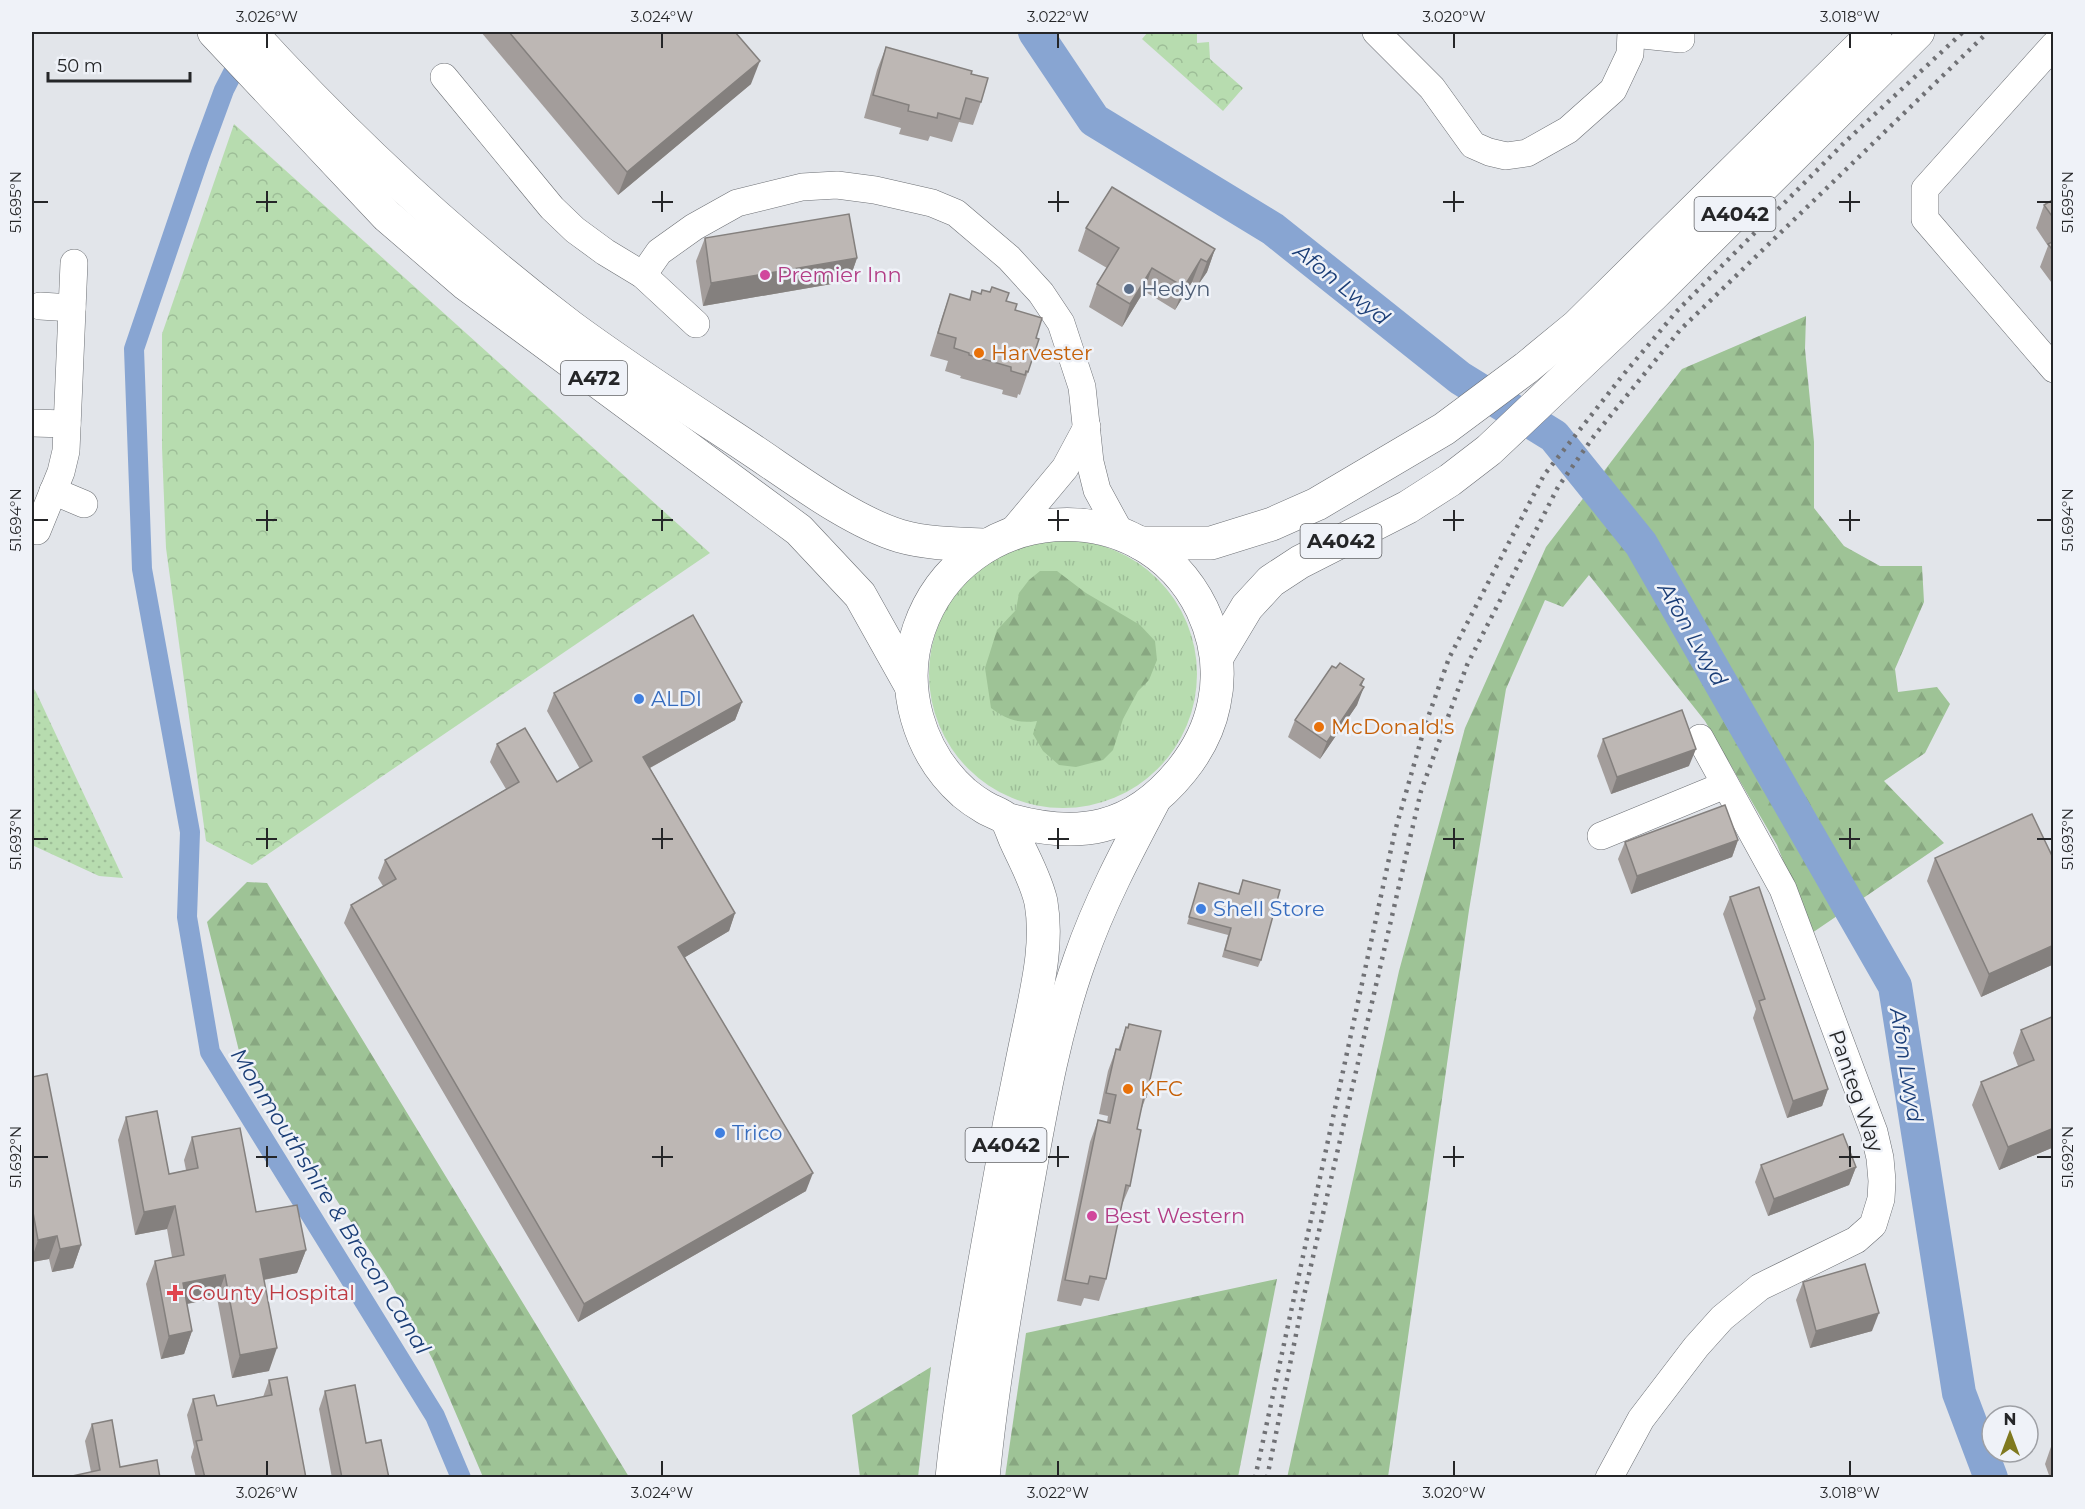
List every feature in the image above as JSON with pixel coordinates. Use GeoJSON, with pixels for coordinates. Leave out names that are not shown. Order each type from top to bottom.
{"type":"FeatureCollection","features":[{"type":"Feature","properties":{"kind":"main road","name":"A472"},"geometry":{"type":"LineString","coordinates":[[214,32],[269,72],[374,158],[470,245],[570,325],[671,397],[834,503],[899,536],[919,540],[998,539]]}},
{"type":"Feature","properties":{"kind":"main road","name":"A472"},"geometry":{"type":"LineString","coordinates":[[250,32],[269,72],[387,216],[466,284],[799,530],[860,595],[911,686]]}},
{"type":"Feature","properties":{"kind":"main road","name":"A4042"},"geometry":{"type":"LineString","coordinates":[[1130,539],[1211,543],[1272,524],[1317,504],[1444,429],[1526,368],[1577,326],[1875,32]]}},
{"type":"Feature","properties":{"kind":"main road","name":"A4042"},"geometry":{"type":"LineString","coordinates":[[1217,657],[1247,607],[1271,581],[1300,562],[1408,507],[1450,480],[1489,450],[1722,227],[1918,32]]}},
{"type":"Feature","properties":{"kind":"main road"},"geometry":{"type":"LineString","coordinates":[[1065,523],[1094,526],[1130,539],[1173,568],[1197,600],[1213,637],[1217,657],[1216,695],[1203,737],[1189,761],[1170,785],[1153,802],[1126,817],[1097,826],[1066,830],[1035,827],[1006,819],[985,808],[948,777],[933,757],[917,723],[911,686],[912,658],[918,631],[929,605],[951,574],[964,561],[998,539],[1037,526],[1065,523]]}},
{"type":"Feature","properties":{"kind":"main road","name":"A4042"},"geometry":{"type":"LineString","coordinates":[[983,1478],[997,1360],[1036,1138],[1064,1010],[1096,917],[1127,850],[1153,802]]}},
{"type":"Feature","properties":{"kind":"main road","name":"A4042"},"geometry":{"type":"LineString","coordinates":[[952,1478],[968,1355],[1039,975],[1043,935],[1041,901],[1032,873],[1006,819]]}},
{"type":"Feature","properties":{"kind":"street"},"geometry":{"type":"LineString","coordinates":[[1376,32],[1432,88],[1473,145],[1490,153],[1506,156],[1527,153],[1568,130],[1613,90],[1630,54],[1632,33],[1681,39],[1681,32]]}},
{"type":"Feature","properties":{"kind":"street"},"geometry":{"type":"LineString","coordinates":[[2054,45],[1925,189],[1925,219],[2054,369]]}},
{"type":"Feature","properties":{"kind":"street"},"geometry":{"type":"LineString","coordinates":[[444,77],[552,208],[590,241],[643,275],[696,324]]}},
{"type":"Feature","properties":{"kind":"street"},"geometry":{"type":"LineString","coordinates":[[643,275],[659,252],[694,227],[736,203],[802,187],[837,185],[875,190],[932,203],[956,213],[1009,258],[1041,293],[1061,323],[1077,365],[1082,387],[1090,462],[1097,490],[1130,539]]}},
{"type":"Feature","properties":{"kind":"street"},"geometry":{"type":"LineString","coordinates":[[36,531],[61,472],[66,451],[75,263]]}},
{"type":"Feature","properties":{"kind":"street"},"geometry":{"type":"LineString","coordinates":[[40,306],[72,308]]}},
{"type":"Feature","properties":{"kind":"street"},"geometry":{"type":"LineString","coordinates":[[32,423],[67,424]]}},
{"type":"Feature","properties":{"kind":"street"},"geometry":{"type":"LineString","coordinates":[[998,539],[1065,468],[1087,427]]}},
{"type":"Feature","properties":{"kind":"street"},"geometry":{"type":"LineString","coordinates":[[53,491],[84,504]]}},
{"type":"Feature","properties":{"kind":"street","name":"Panteg Way"},"geometry":{"type":"LineString","coordinates":[[1609,1478],[1641,1419],[1696,1347],[1722,1318],[1760,1287],[1856,1240],[1873,1225],[1881,1199],[1880,1158],[1874,1132],[1783,889],[1700,738]]}},
{"type":"Feature","properties":{"kind":"street"},"geometry":{"type":"LineString","coordinates":[[1601,836],[1725,785]]}},
{"type":"Feature","properties":{"kind":"green space"},"geometry":{"type":"Polygon","coordinates":[[[1148,32],[1197,32],[1197,43],[1209,42],[1210,59],[1243,88],[1223,111],[1142,39],[1148,32]]]}},
{"type":"Feature","properties":{"kind":"green space"},"geometry":{"type":"Polygon","coordinates":[[[234,124],[710,553],[252,865],[206,841],[166,548],[162,448],[162,334],[234,124]]]}},
{"type":"Feature","properties":{"kind":"green space"},"geometry":{"type":"Polygon","coordinates":[[[1806,316],[1805,349],[1814,442],[1814,508],[1844,546],[1880,566],[1922,566],[1924,602],[1895,669],[1898,692],[1937,687],[1950,704],[1925,753],[1884,781],[1944,843],[1812,933],[1777,845],[1705,721],[1589,575],[1563,607],[1545,600],[1506,689],[1469,910],[1388,1477],[1287,1478],[1399,971],[1465,728],[1546,547],[1682,369],[1806,316]]]}},
{"type":"Feature","properties":{"kind":"green space"},"geometry":{"type":"Polygon","coordinates":[[[1050,540],[1076,540],[1114,550],[1138,562],[1158,579],[1175,599],[1192,635],[1197,674],[1192,713],[1175,749],[1158,769],[1138,786],[1102,803],[1076,808],[1050,808],[1024,803],[988,786],[959,759],[951,749],[934,713],[929,687],[929,661],[934,635],[951,599],[978,570],[988,562],[1024,545],[1050,540]]]}},
{"type":"Feature","properties":{"kind":"green space"},"geometry":{"type":"Polygon","coordinates":[[[1040,571],[1057,571],[1086,593],[1140,625],[1155,641],[1157,660],[1149,680],[1138,691],[1123,719],[1113,750],[1103,760],[1076,767],[1059,765],[1043,751],[1033,734],[1037,721],[1013,720],[991,708],[985,668],[997,630],[1016,610],[1019,593],[1040,571]]]}},
{"type":"Feature","properties":{"kind":"green space"},"geometry":{"type":"Polygon","coordinates":[[[32,686],[123,878],[99,876],[32,845],[32,686]]]}},
{"type":"Feature","properties":{"kind":"green space"},"geometry":{"type":"Polygon","coordinates":[[[247,882],[267,883],[629,1477],[483,1477],[433,1360],[389,1280],[239,1051],[207,922],[247,882]]]}},
{"type":"Feature","properties":{"kind":"green space"},"geometry":{"type":"Polygon","coordinates":[[[1277,1279],[1238,1477],[1005,1477],[1026,1333],[1277,1279]]]}},
{"type":"Feature","properties":{"kind":"green space"},"geometry":{"type":"Polygon","coordinates":[[[931,1367],[918,1477],[860,1477],[852,1415],[931,1367]]]}},
{"type":"Feature","properties":{"kind":"building"},"geometry":{"type":"Polygon","coordinates":[[[509,32],[735,32],[760,61],[627,172],[509,32]]]}},
{"type":"Feature","properties":{"kind":"building"},"geometry":{"type":"Polygon","coordinates":[[[886,47],[972,71],[971,74],[988,78],[981,102],[966,98],[960,119],[938,113],[937,118],[908,111],[909,105],[873,95],[886,47]]]}},
{"type":"Feature","properties":{"kind":"building"},"geometry":{"type":"Polygon","coordinates":[[[1112,187],[1215,249],[1207,262],[1201,259],[1184,287],[1152,268],[1130,304],[1097,284],[1119,248],[1086,228],[1112,187]]]}},
{"type":"Feature","properties":{"kind":"building"},"geometry":{"type":"Polygon","coordinates":[[[2054,199],[2054,219],[2044,205],[2054,199]]]}},
{"type":"Feature","properties":{"kind":"building"},"geometry":{"type":"Polygon","coordinates":[[[849,214],[857,258],[711,283],[705,238],[849,214]]]}},
{"type":"Feature","properties":{"kind":"building"},"geometry":{"type":"Polygon","coordinates":[[[2054,241],[2054,252],[2048,244],[2054,241]]]}},
{"type":"Feature","properties":{"kind":"building"},"geometry":{"type":"Polygon","coordinates":[[[992,287],[1009,293],[1006,301],[1017,304],[1015,310],[1042,318],[1036,338],[1039,339],[1025,375],[1011,371],[1011,367],[969,355],[969,353],[954,348],[956,338],[938,333],[950,294],[970,300],[972,291],[981,294],[982,290],[990,292],[992,287]]]}},
{"type":"Feature","properties":{"kind":"building"},"geometry":{"type":"Polygon","coordinates":[[[693,615],[742,702],[643,757],[735,913],[678,947],[813,1173],[584,1304],[351,905],[396,879],[385,860],[519,782],[497,744],[525,728],[557,782],[592,761],[554,693],[693,615]]]}},
{"type":"Feature","properties":{"kind":"building"},"geometry":{"type":"Polygon","coordinates":[[[1340,663],[1364,679],[1360,685],[1364,687],[1327,742],[1295,720],[1332,666],[1336,668],[1340,663]]]}},
{"type":"Feature","properties":{"kind":"building"},"geometry":{"type":"Polygon","coordinates":[[[1682,710],[1696,749],[1617,777],[1603,739],[1682,710]]]}},
{"type":"Feature","properties":{"kind":"building"},"geometry":{"type":"Polygon","coordinates":[[[1725,805],[1738,840],[1637,876],[1625,842],[1725,805]]]}},
{"type":"Feature","properties":{"kind":"building"},"geometry":{"type":"Polygon","coordinates":[[[2032,814],[2054,860],[2054,945],[1989,974],[1935,858],[2032,814]]]}},
{"type":"Feature","properties":{"kind":"building"},"geometry":{"type":"Polygon","coordinates":[[[1243,880],[1280,890],[1261,960],[1225,950],[1231,928],[1189,917],[1199,883],[1239,894],[1243,880]]]}},
{"type":"Feature","properties":{"kind":"building"},"geometry":{"type":"Polygon","coordinates":[[[1759,887],[1828,1089],[1793,1101],[1759,1001],[1765,999],[1730,897],[1759,887]]]}},
{"type":"Feature","properties":{"kind":"building"},"geometry":{"type":"Polygon","coordinates":[[[2054,1016],[2054,1128],[2008,1147],[1981,1082],[2034,1060],[2021,1030],[2054,1016]]]}},
{"type":"Feature","properties":{"kind":"building"},"geometry":{"type":"Polygon","coordinates":[[[1129,1024],[1161,1031],[1137,1129],[1141,1130],[1130,1186],[1126,1185],[1106,1279],[1090,1276],[1088,1284],[1065,1280],[1098,1120],[1110,1123],[1116,1095],[1106,1093],[1116,1049],[1120,1050],[1126,1027],[1128,1028],[1129,1024]]]}},
{"type":"Feature","properties":{"kind":"building"},"geometry":{"type":"Polygon","coordinates":[[[47,1074],[81,1245],[60,1249],[57,1236],[38,1240],[32,1207],[32,1077],[47,1074]]]}},
{"type":"Feature","properties":{"kind":"building"},"geometry":{"type":"Polygon","coordinates":[[[157,1111],[169,1174],[198,1168],[192,1137],[240,1128],[256,1212],[297,1205],[306,1250],[260,1259],[277,1348],[240,1355],[225,1275],[183,1283],[192,1331],[169,1336],[155,1261],[184,1255],[175,1206],[144,1212],[126,1117],[157,1111]]]}},
{"type":"Feature","properties":{"kind":"building"},"geometry":{"type":"Polygon","coordinates":[[[1843,1134],[1856,1167],[1774,1199],[1761,1165],[1843,1134]]]}},
{"type":"Feature","properties":{"kind":"building"},"geometry":{"type":"Polygon","coordinates":[[[1865,1264],[1879,1313],[1816,1331],[1803,1282],[1865,1264]]]}},
{"type":"Feature","properties":{"kind":"building"},"geometry":{"type":"Polygon","coordinates":[[[287,1377],[306,1478],[205,1478],[196,1441],[202,1440],[193,1399],[214,1395],[217,1406],[272,1395],[269,1380],[287,1377]]]}},
{"type":"Feature","properties":{"kind":"building"},"geometry":{"type":"Polygon","coordinates":[[[355,1385],[366,1443],[381,1440],[389,1478],[342,1478],[325,1391],[355,1385]]]}},
{"type":"Feature","properties":{"kind":"building"},"geometry":{"type":"Polygon","coordinates":[[[112,1420],[120,1467],[157,1460],[160,1478],[63,1478],[100,1470],[92,1424],[112,1420]]]}},
{"type":"Feature","properties":{"kind":"waterway","name":"Afon Lwyd"},"geometry":{"type":"LineString","coordinates":[[1035,32],[1094,120],[1273,229],[1460,378],[1554,436],[1641,544],[1895,986],[1959,1393],[1991,1478]]}},
{"type":"Feature","properties":{"kind":"waterway","name":"Monmouthshire & Brecon Canal"},"geometry":{"type":"LineString","coordinates":[[243,53],[224,90],[134,349],[142,569],[190,832],[187,917],[210,1052],[435,1416],[461,1478]]}},
{"type":"Feature","properties":{"kind":"railway"},"geometry":{"type":"LineString","coordinates":[[1255,1478],[1395,831],[1425,726],[1449,658],[1544,475],[1623,375],[1677,311],[1844,143],[1963,32]]}},
{"type":"Feature","properties":{"kind":"railway"},"geometry":{"type":"LineString","coordinates":[[1267,1478],[1303,1300],[1421,791],[1467,665],[1558,487],[1594,436],[1680,330],[1988,32]]}},
{"type":"Feature","properties":{"kind":"place","name":"Premier Inn"},"geometry":{"type":"Point","coordinates":[765,275]}},
{"type":"Feature","properties":{"kind":"place","name":"Hedyn"},"geometry":{"type":"Point","coordinates":[1129,289]}},
{"type":"Feature","properties":{"kind":"place","name":"Harvester"},"geometry":{"type":"Point","coordinates":[979,353]}},
{"type":"Feature","properties":{"kind":"place","name":"ALDI"},"geometry":{"type":"Point","coordinates":[639,699]}},
{"type":"Feature","properties":{"kind":"place","name":"McDonald's"},"geometry":{"type":"Point","coordinates":[1319,727]}},
{"type":"Feature","properties":{"kind":"place","name":"Shell Store"},"geometry":{"type":"Point","coordinates":[1201,909]}},
{"type":"Feature","properties":{"kind":"place","name":"KFC"},"geometry":{"type":"Point","coordinates":[1128,1089]}},
{"type":"Feature","properties":{"kind":"place","name":"Trico"},"geometry":{"type":"Point","coordinates":[720,1133]}},
{"type":"Feature","properties":{"kind":"place","name":"Best Western"},"geometry":{"type":"Point","coordinates":[1092,1216]}},
{"type":"Feature","properties":{"kind":"place","name":"County Hospital"},"geometry":{"type":"Point","coordinates":[175,1293]}}]}
